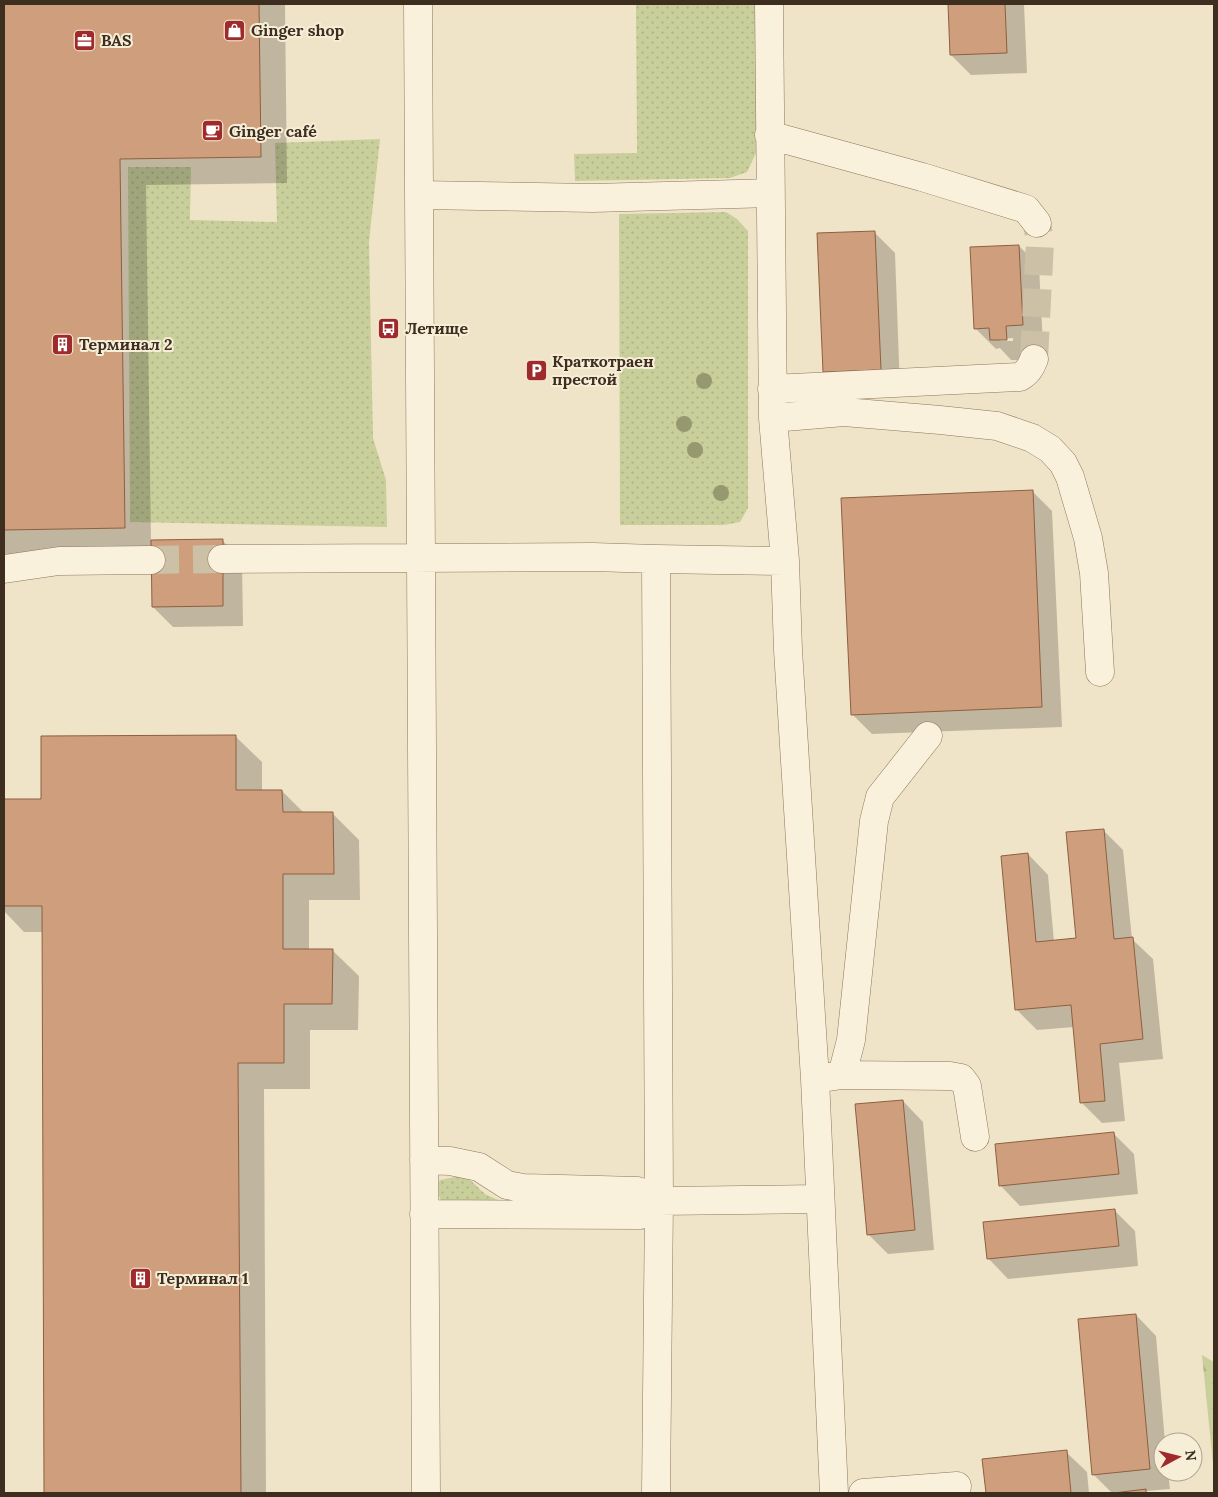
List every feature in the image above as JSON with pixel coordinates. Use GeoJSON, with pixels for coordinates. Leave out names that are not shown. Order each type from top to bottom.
{"type":"FeatureCollection","features":[{"type":"Feature","properties":{"kind":"street"},"geometry":{"type":"LineString","coordinates":[[418,4],[426,1493]]}},
{"type":"Feature","properties":{"kind":"street"},"geometry":{"type":"LineString","coordinates":[[769,4],[773,418],[785,561],[788,650],[815,1079],[834,1493]]}},
{"type":"Feature","properties":{"kind":"street"},"geometry":{"type":"LineString","coordinates":[[769,135],[922,176],[1026,209],[1037,223]]}},
{"type":"Feature","properties":{"kind":"street"},"geometry":{"type":"LineString","coordinates":[[419,195],[593,198],[770,193]]}},
{"type":"Feature","properties":{"kind":"street"},"geometry":{"type":"LineString","coordinates":[[772,389],[1020,377],[1027,373],[1034,358]]}},
{"type":"Feature","properties":{"kind":"street"},"geometry":{"type":"LineString","coordinates":[[773,418],[844,412],[997,426],[1032,438],[1050,449],[1063,463],[1070,477],[1088,538],[1094,573],[1100,672]]}},
{"type":"Feature","properties":{"kind":"street"},"geometry":{"type":"LineString","coordinates":[[222,559],[594,557],[785,561]]}},
{"type":"Feature","properties":{"kind":"street"},"geometry":{"type":"LineString","coordinates":[[656,559],[659,1201],[656,1493]]}},
{"type":"Feature","properties":{"kind":"street"},"geometry":{"type":"LineString","coordinates":[[4,569],[59,561],[151,560]]}},
{"type":"Feature","properties":{"kind":"street"},"geometry":{"type":"LineString","coordinates":[[842,1075],[851,1040],[874,821],[880,797],[928,736]]}},
{"type":"Feature","properties":{"kind":"street"},"geometry":{"type":"LineString","coordinates":[[815,1079],[842,1075],[950,1076],[960,1078],[967,1086],[975,1138]]}},
{"type":"Feature","properties":{"kind":"street"},"geometry":{"type":"LineString","coordinates":[[424,1160],[450,1161],[479,1167],[507,1185],[523,1188],[638,1191],[659,1201],[820,1199]]}},
{"type":"Feature","properties":{"kind":"street"},"geometry":{"type":"LineString","coordinates":[[424,1214],[641,1215],[659,1201]]}},
{"type":"Feature","properties":{"kind":"street"},"geometry":{"type":"LineString","coordinates":[[863,1493],[957,1486]]}},
{"type":"Feature","properties":{"kind":"green space"},"geometry":{"type":"Polygon","coordinates":[[[636,4],[757,4],[757,151],[747,172],[730,178],[575,181],[574,154],[637,153],[636,4]]]}},
{"type":"Feature","properties":{"kind":"green space"},"geometry":{"type":"Polygon","coordinates":[[[380,139],[369,242],[373,438],[386,480],[387,527],[130,522],[128,167],[191,167],[190,220],[277,222],[275,143],[380,139]]]}},
{"type":"Feature","properties":{"kind":"green space"},"geometry":{"type":"Polygon","coordinates":[[[726,212],[737,219],[748,231],[748,508],[740,522],[724,525],[620,525],[619,214],[726,212]]]}},
{"type":"Feature","properties":{"kind":"green space"},"geometry":{"type":"Polygon","coordinates":[[[455,1177],[468,1178],[485,1194],[498,1200],[449,1202],[441,1200],[437,1190],[440,1180],[455,1177]]]}},
{"type":"Feature","properties":{"kind":"green space"},"geometry":{"type":"Polygon","coordinates":[[[1202,1355],[1214,1362],[1214,1474],[1202,1355]]]}},
{"type":"Feature","properties":{"kind":"building","name":"Терминал 2"},"geometry":{"type":"Polygon","coordinates":[[[4,4],[259,4],[261,157],[120,159],[125,528],[4,530],[4,4]]]}},
{"type":"Feature","properties":{"kind":"building"},"geometry":{"type":"Polygon","coordinates":[[[948,4],[1005,4],[1007,53],[950,55],[948,4]]]}},
{"type":"Feature","properties":{"kind":"building"},"geometry":{"type":"Polygon","coordinates":[[[875,231],[881,370],[823,372],[817,233],[875,231]]]}},
{"type":"Feature","properties":{"kind":"building"},"geometry":{"type":"Polygon","coordinates":[[[1019,245],[1023,325],[1006,326],[1007,340],[990,340],[989,328],[974,329],[970,247],[1019,245]]]}},
{"type":"Feature","properties":{"kind":"building"},"geometry":{"type":"Polygon","coordinates":[[[1033,490],[1042,707],[851,715],[841,498],[1033,490]]]}},
{"type":"Feature","properties":{"kind":"building"},"geometry":{"type":"Polygon","coordinates":[[[223,539],[223,606],[152,607],[151,540],[223,539]]]}},
{"type":"Feature","properties":{"kind":"building","name":"Терминал 1"},"geometry":{"type":"Polygon","coordinates":[[[236,735],[236,790],[282,790],[283,812],[333,812],[334,874],[283,874],[283,949],[333,949],[332,1004],[284,1004],[284,1063],[238,1063],[241,1493],[44,1493],[42,906],[4,906],[4,799],[41,799],[41,736],[236,735]]]}},
{"type":"Feature","properties":{"kind":"building"},"geometry":{"type":"Polygon","coordinates":[[[1104,829],[1114,939],[1133,937],[1143,1039],[1100,1044],[1105,1101],[1080,1103],[1071,1005],[1015,1010],[1001,856],[1028,853],[1036,942],[1076,938],[1066,832],[1104,829]]]}},
{"type":"Feature","properties":{"kind":"building"},"geometry":{"type":"Polygon","coordinates":[[[903,1100],[915,1230],[867,1235],[855,1104],[903,1100]]]}},
{"type":"Feature","properties":{"kind":"building"},"geometry":{"type":"Polygon","coordinates":[[[1114,1132],[1119,1174],[999,1186],[995,1144],[1114,1132]]]}},
{"type":"Feature","properties":{"kind":"building"},"geometry":{"type":"Polygon","coordinates":[[[1115,1209],[1119,1246],[987,1259],[983,1222],[1115,1209]]]}},
{"type":"Feature","properties":{"kind":"building"},"geometry":{"type":"Polygon","coordinates":[[[1136,1314],[1150,1469],[1092,1475],[1078,1319],[1136,1314]]]}},
{"type":"Feature","properties":{"kind":"building"},"geometry":{"type":"Polygon","coordinates":[[[1067,1450],[1071,1493],[986,1493],[982,1459],[1067,1450]]]}},
{"type":"Feature","properties":{"kind":"building"},"geometry":{"type":"Polygon","coordinates":[[[1146,1489],[1146,1493],[1114,1493],[1146,1489]]]}},
{"type":"Feature","properties":{"kind":"tunnel"},"geometry":{"type":"LineString","coordinates":[[1034,359],[1040,242],[1037,223]]}},
{"type":"Feature","properties":{"kind":"tunnel"},"geometry":{"type":"LineString","coordinates":[[151,560],[222,559]]}},
{"type":"Feature","properties":{"kind":"place","name":"Ginger shop"},"geometry":{"type":"Point","coordinates":[235,30]}},
{"type":"Feature","properties":{"kind":"place","name":"BAS"},"geometry":{"type":"Point","coordinates":[85,40]}},
{"type":"Feature","properties":{"kind":"place","name":"Ginger café"},"geometry":{"type":"Point","coordinates":[213,131]}},
{"type":"Feature","properties":{"kind":"place","name":"Летище"},"geometry":{"type":"Point","coordinates":[389,328]}},
{"type":"Feature","properties":{"kind":"place","name":"Терминал 2"},"geometry":{"type":"Point","coordinates":[63,344]}},
{"type":"Feature","properties":{"kind":"place","name":"Краткотраен престой"},"geometry":{"type":"Point","coordinates":[536,370]}},
{"type":"Feature","properties":{"kind":"place","name":"Терминал 1"},"geometry":{"type":"Point","coordinates":[141,1278]}}]}
